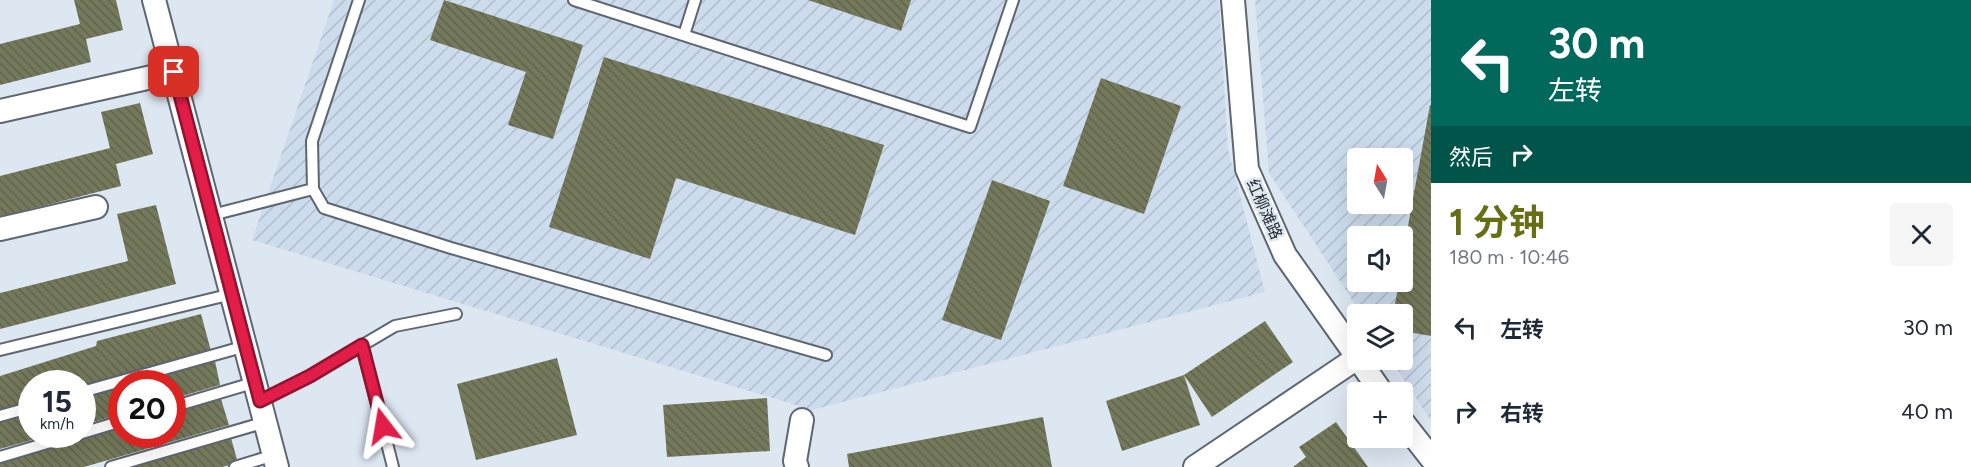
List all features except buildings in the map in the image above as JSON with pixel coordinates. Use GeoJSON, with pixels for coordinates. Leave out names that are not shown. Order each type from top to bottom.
{"type":"FeatureCollection","features":[{"type":"Feature","properties":{"kind":"street"},"geometry":{"type":"LineString","coordinates":[[154,0],[276,461]]}},
{"type":"Feature","properties":{"kind":"street","name":"红柳滩路"},"geometry":{"type":"LineString","coordinates":[[1233,0],[1247,169],[1285,255],[1347,343]]}},
{"type":"Feature","properties":{"kind":"street"},"geometry":{"type":"LineString","coordinates":[[0,111],[174,72]]}},
{"type":"Feature","properties":{"kind":"street"},"geometry":{"type":"LineString","coordinates":[[0,229],[96,207]]}},
{"type":"Feature","properties":{"kind":"street"},"geometry":{"type":"LineString","coordinates":[[1195,467],[1347,366]]}},
{"type":"Feature","properties":{"kind":"street"},"geometry":{"type":"LineString","coordinates":[[797,467],[795,461],[802,420]]}},
{"type":"Feature","properties":{"kind":"street"},"geometry":{"type":"LineString","coordinates":[[1413,435],[1431,458]]}},
{"type":"Feature","properties":{"kind":"lane"},"geometry":{"type":"LineString","coordinates":[[359,0],[312,141],[313,189],[324,208],[452,248],[826,355]]}},
{"type":"Feature","properties":{"kind":"lane"},"geometry":{"type":"LineString","coordinates":[[574,0],[970,127],[1013,0]]}},
{"type":"Feature","properties":{"kind":"lane"},"geometry":{"type":"LineString","coordinates":[[684,35],[695,0]]}},
{"type":"Feature","properties":{"kind":"lane"},"geometry":{"type":"LineString","coordinates":[[212,215],[313,189]]}},
{"type":"Feature","properties":{"kind":"lane"},"geometry":{"type":"LineString","coordinates":[[0,350],[233,294]]}},
{"type":"Feature","properties":{"kind":"lane"},"geometry":{"type":"LineString","coordinates":[[114,467],[261,402],[395,326],[456,314]]}},
{"type":"Feature","properties":{"kind":"lane"},"geometry":{"type":"LineString","coordinates":[[362,345],[393,467]]}},
{"type":"Feature","properties":{"kind":"lane"},"geometry":{"type":"LineString","coordinates":[[96,388],[246,346]]}},
{"type":"Feature","properties":{"kind":"lane"},"geometry":{"type":"LineString","coordinates":[[186,405],[261,402]]}},
{"type":"Feature","properties":{"kind":"lane"},"geometry":{"type":"LineString","coordinates":[[0,416],[18,411]]}},
{"type":"Feature","properties":{"kind":"lane"},"geometry":{"type":"LineString","coordinates":[[0,457],[30,448]]}},
{"type":"Feature","properties":{"kind":"lane"},"geometry":{"type":"LineString","coordinates":[[236,467],[276,461]]}},
{"type":"Feature","properties":{"kind":"shaded area"},"geometry":{"type":"Polygon","coordinates":[[[334,0],[1219,0],[1228,149],[1265,292],[812,410],[252,240],[334,0]]]}},
{"type":"Feature","properties":{"kind":"shaded area"},"geometry":{"type":"Polygon","coordinates":[[[1255,0],[1431,0],[1431,421],[1413,394],[1413,382],[1405,382],[1398,370],[1413,370],[1413,304],[1355,304],[1269,173],[1255,0]]]}},
{"type":"Feature","properties":{"kind":"route"},"geometry":{"type":"LineString","coordinates":[[174,72],[260,401],[310,376],[362,345],[383,426]]}}]}
